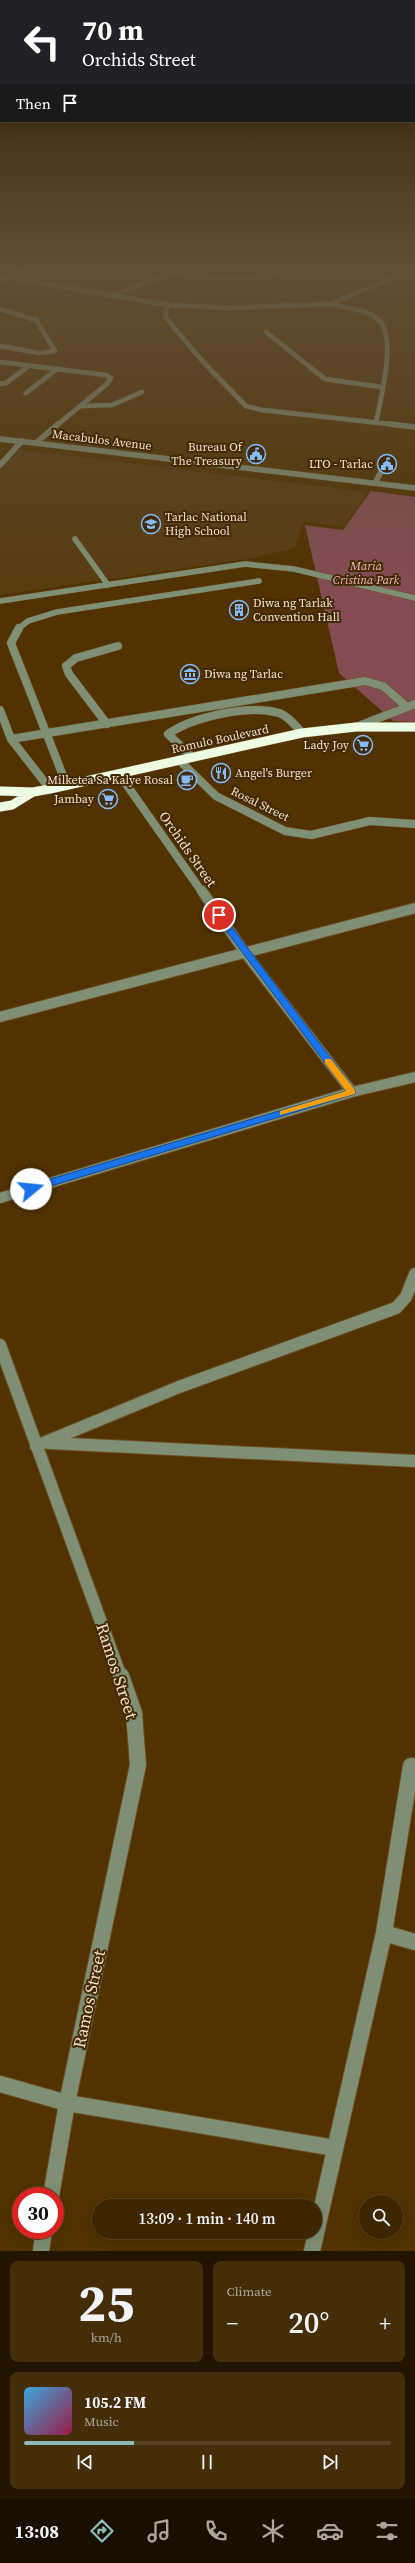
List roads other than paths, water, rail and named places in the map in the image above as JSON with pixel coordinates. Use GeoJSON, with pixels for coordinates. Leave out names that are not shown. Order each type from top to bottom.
{"type":"FeatureCollection","features":[{"type":"Feature","properties":{"kind":"highway","name":"Romulo Boulevard"},"geometry":{"type":"LineString","coordinates":[[0,791],[33,792],[67,786],[302,733],[356,727],[415,727]]}},
{"type":"Feature","properties":{"kind":"highway","name":"Romulo Boulevard"},"geometry":{"type":"LineString","coordinates":[[0,807],[12,805],[33,792]]}},
{"type":"Feature","properties":{"kind":"street"},"geometry":{"type":"LineString","coordinates":[[0,384],[6,383],[19,373]]}},
{"type":"Feature","properties":{"kind":"street"},"geometry":{"type":"LineString","coordinates":[[26,394],[52,373]]}},
{"type":"Feature","properties":{"kind":"street"},"geometry":{"type":"LineString","coordinates":[[37,442],[107,384],[111,378],[81,373]]}},
{"type":"Feature","properties":{"kind":"street"},"geometry":{"type":"LineString","coordinates":[[214,373],[246,406],[262,410],[415,427]]}},
{"type":"Feature","properties":{"kind":"street"},"geometry":{"type":"LineString","coordinates":[[318,373],[325,379],[381,387]]}},
{"type":"Feature","properties":{"kind":"street"},"geometry":{"type":"LineString","coordinates":[[376,423],[383,373]]}},
{"type":"Feature","properties":{"kind":"street"},"geometry":{"type":"LineString","coordinates":[[80,406],[113,407],[126,403],[142,392]]}},
{"type":"Feature","properties":{"kind":"street","name":"Macabulos Avenue"},"geometry":{"type":"LineString","coordinates":[[0,439],[37,442],[415,488]]}},
{"type":"Feature","properties":{"kind":"street"},"geometry":{"type":"LineString","coordinates":[[0,465],[22,441]]}},
{"type":"Feature","properties":{"kind":"street"},"geometry":{"type":"LineString","coordinates":[[375,483],[384,466]]}},
{"type":"Feature","properties":{"kind":"street"},"geometry":{"type":"LineString","coordinates":[[75,539],[108,585]]}},
{"type":"Feature","properties":{"kind":"street"},"geometry":{"type":"LineString","coordinates":[[0,601],[245,564],[294,569],[415,598]]}},
{"type":"Feature","properties":{"kind":"street"},"geometry":{"type":"LineString","coordinates":[[67,786],[48,734],[11,643],[14,631],[27,620],[57,612],[259,581]]}},
{"type":"Feature","properties":{"kind":"street"},"geometry":{"type":"LineString","coordinates":[[107,724],[69,674],[66,666],[76,658],[118,646]]}},
{"type":"Feature","properties":{"kind":"street"},"geometry":{"type":"LineString","coordinates":[[10,739],[365,681],[374,681],[384,685],[407,707]]}},
{"type":"Feature","properties":{"kind":"street"},"geometry":{"type":"LineString","coordinates":[[356,727],[415,704]]}},
{"type":"Feature","properties":{"kind":"street"},"geometry":{"type":"LineString","coordinates":[[0,710],[10,739],[50,789]]}},
{"type":"Feature","properties":{"kind":"street"},"geometry":{"type":"LineString","coordinates":[[192,757],[168,734],[174,729],[188,724],[231,714],[269,710],[281,714],[302,733]]}},
{"type":"Feature","properties":{"kind":"street","name":"Rosal Street"},"geometry":{"type":"LineString","coordinates":[[179,760],[216,796],[285,831],[311,835],[370,821],[415,824]]}},
{"type":"Feature","properties":{"kind":"street","name":"Orchids Street"},"geometry":{"type":"LineString","coordinates":[[119,774],[246,954],[352,1092]]}},
{"type":"Feature","properties":{"kind":"street"},"geometry":{"type":"LineString","coordinates":[[0,1017],[246,954],[415,908]]}},
{"type":"Feature","properties":{"kind":"street"},"geometry":{"type":"LineString","coordinates":[[0,1198],[352,1092],[415,1077]]}},
{"type":"Feature","properties":{"kind":"street"},"geometry":{"type":"LineString","coordinates":[[42,1445],[179,1387],[396,1308],[406,1297],[415,1274]]}},
{"type":"Feature","properties":{"kind":"street","name":"Ramos Street"},"geometry":{"type":"LineString","coordinates":[[0,1346],[42,1445],[134,1713],[138,1765],[67,2104],[52,2187]]}},
{"type":"Feature","properties":{"kind":"street"},"geometry":{"type":"LineString","coordinates":[[42,1445],[415,1461]]}},
{"type":"Feature","properties":{"kind":"street"},"geometry":{"type":"LineString","coordinates":[[312,2251],[384,1932],[411,1766]]}},
{"type":"Feature","properties":{"kind":"street"},"geometry":{"type":"LineString","coordinates":[[384,1932],[415,1942]]}},
{"type":"Feature","properties":{"kind":"street"},"geometry":{"type":"LineString","coordinates":[[0,2084],[67,2104],[335,2148]]}},
{"type":"Feature","properties":{"kind":"street"},"geometry":{"type":"LineString","coordinates":[[41,2251],[43,2239]]}},
{"type":"Feature","properties":{"kind":"place","name":"Bureau Of The Treasury"},"geometry":{"type":"Point","coordinates":[256,454]}},
{"type":"Feature","properties":{"kind":"place","name":"LTO - Tarlac"},"geometry":{"type":"Point","coordinates":[387,464]}},
{"type":"Feature","properties":{"kind":"place","name":"Tarlac National High School"},"geometry":{"type":"Point","coordinates":[151,524]}},
{"type":"Feature","properties":{"kind":"place","name":"Diwa ng Tarlak Convention Hall"},"geometry":{"type":"Point","coordinates":[239,610]}},
{"type":"Feature","properties":{"kind":"place","name":"Diwa ng Tarlac"},"geometry":{"type":"Point","coordinates":[190,674]}},
{"type":"Feature","properties":{"kind":"place","name":"Lady Joy"},"geometry":{"type":"Point","coordinates":[363,745]}},
{"type":"Feature","properties":{"kind":"place","name":"Angel's Burger"},"geometry":{"type":"Point","coordinates":[221,773]}},
{"type":"Feature","properties":{"kind":"place","name":"Milketea Sa Kalye Rosal"},"geometry":{"type":"Point","coordinates":[187,780]}},
{"type":"Feature","properties":{"kind":"place","name":"Jambay"},"geometry":{"type":"Point","coordinates":[108,799]}},
{"type":"Feature","properties":{"kind":"park label","name":"Maria Cristina Park"},"geometry":{"type":"Point","coordinates":[366,573]}}]}
